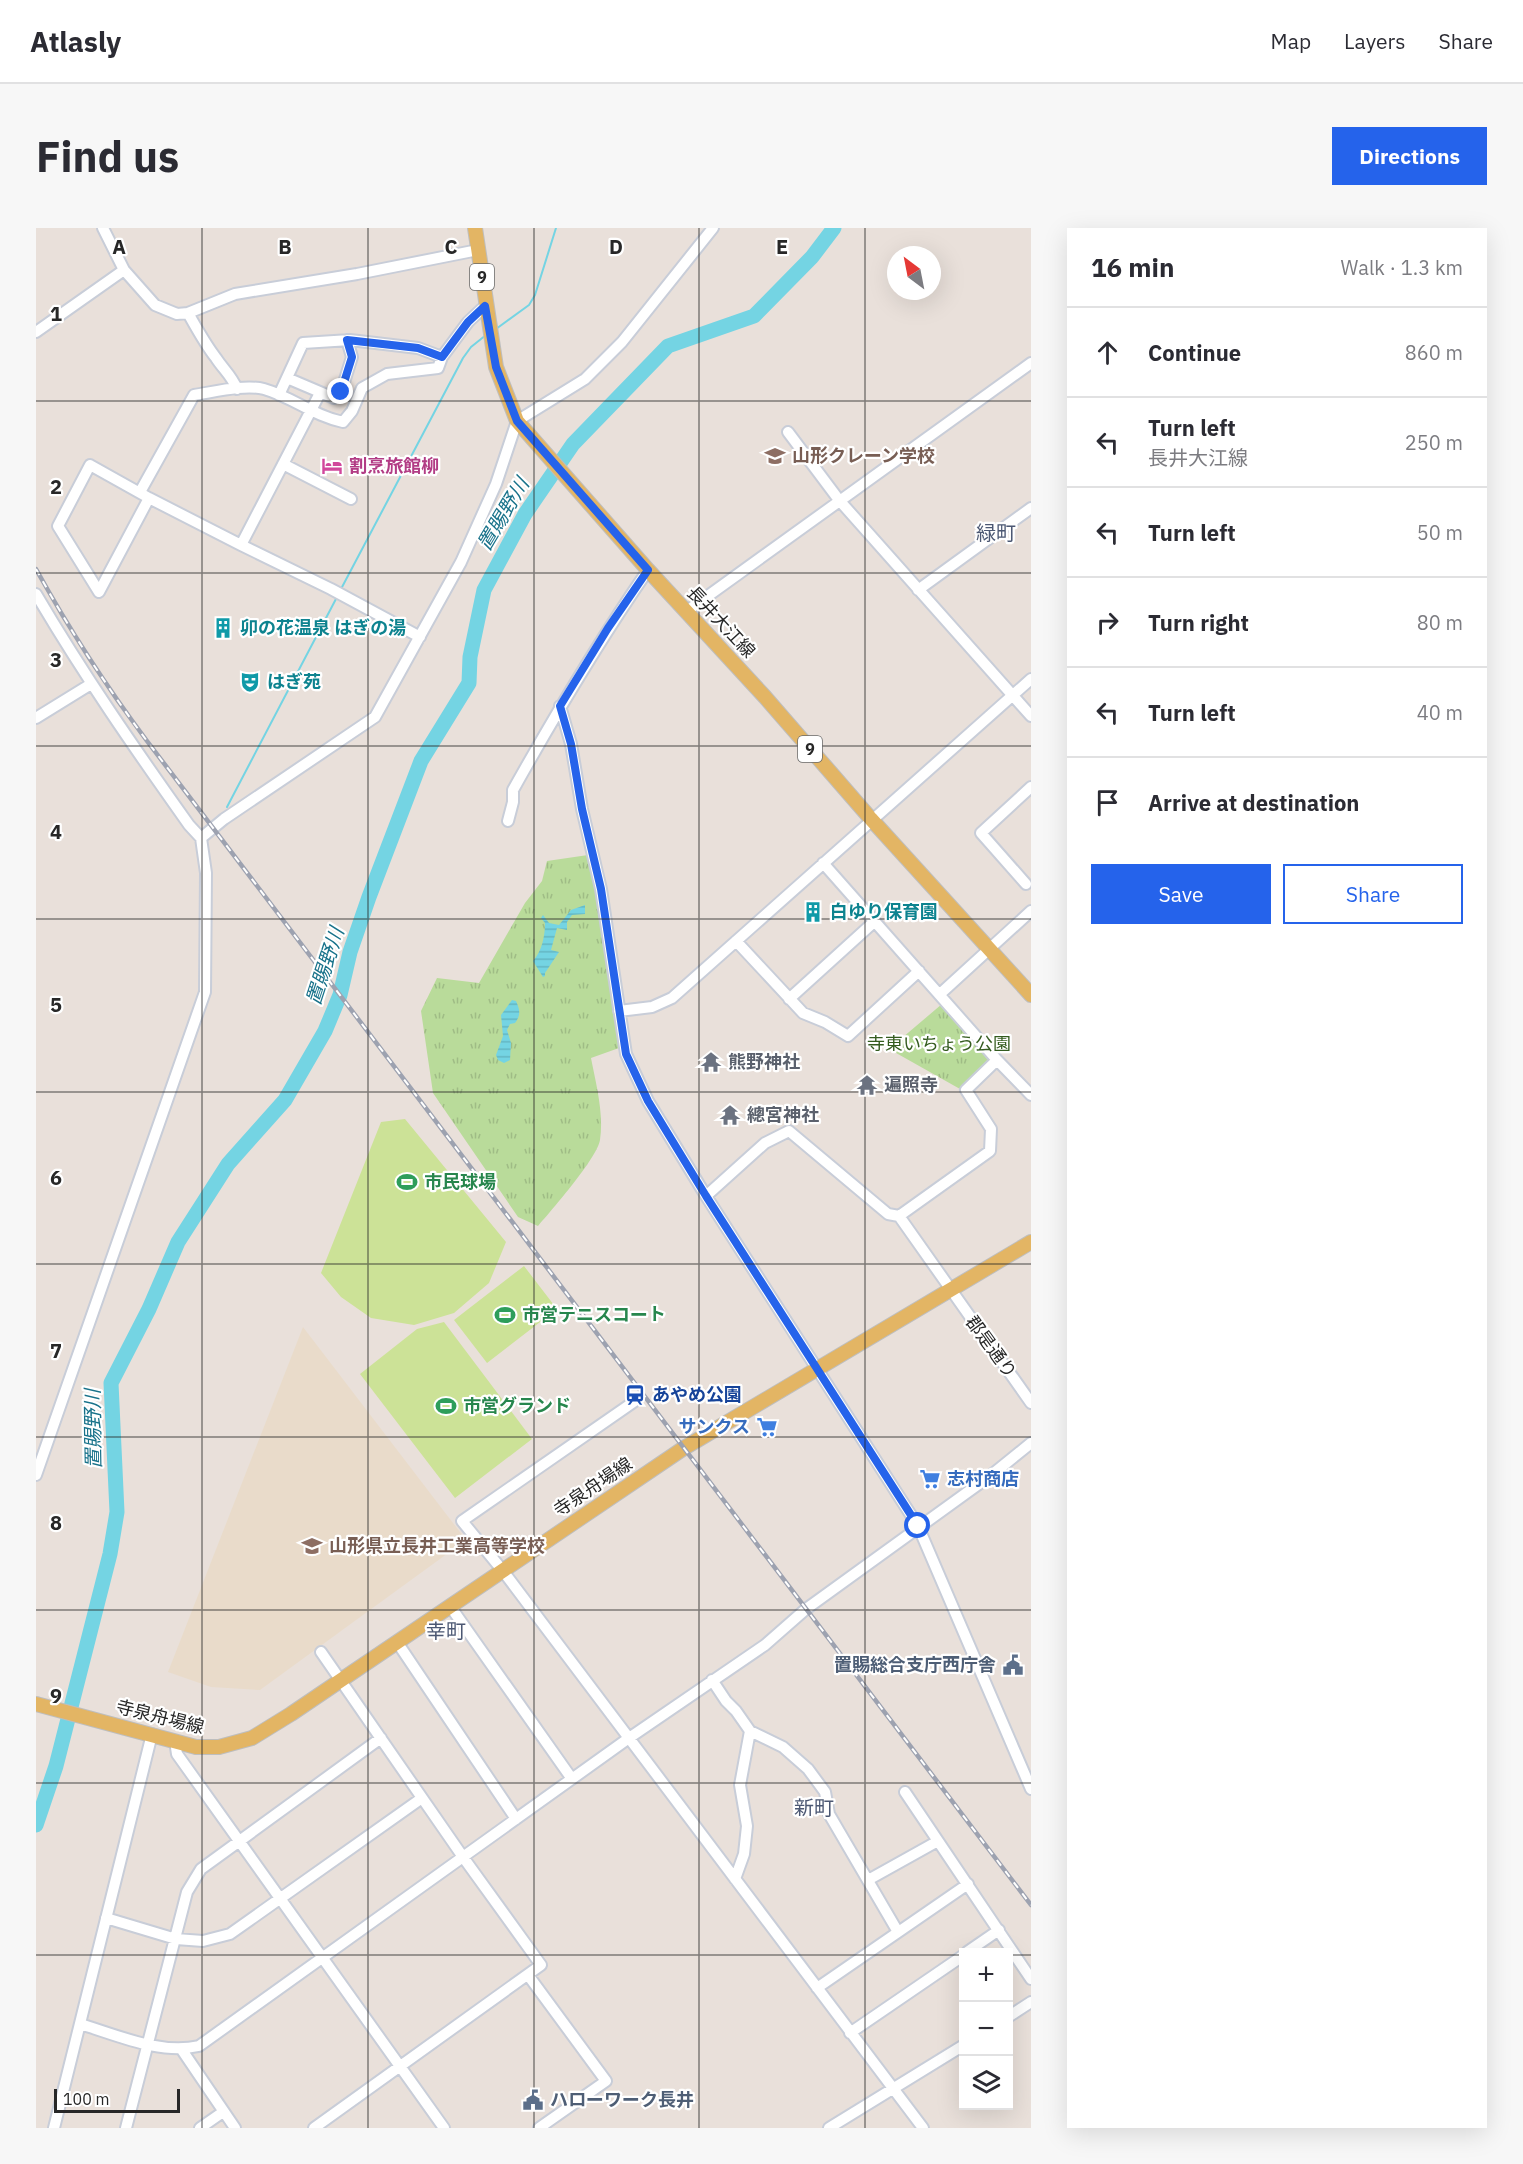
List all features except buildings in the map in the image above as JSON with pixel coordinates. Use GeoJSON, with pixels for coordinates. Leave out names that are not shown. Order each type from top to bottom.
{"type":"FeatureCollection","features":[{"type":"Feature","properties":{"kind":"main road","name":"長井大江線"},"geometry":{"type":"LineString","coordinates":[[475,228],[496,367],[517,421],[648,570],[1031,995]]}},
{"type":"Feature","properties":{"kind":"main road","name":"寺泉舟場線"},"geometry":{"type":"LineString","coordinates":[[36,1704],[196,1747],[219,1747],[252,1738],[341,1681],[684,1448],[1031,1242]]}},
{"type":"Feature","properties":{"kind":"street"},"geometry":{"type":"LineString","coordinates":[[103,228],[124,270],[155,305],[177,314],[188,313],[235,294],[478,250]]}},
{"type":"Feature","properties":{"kind":"street"},"geometry":{"type":"LineString","coordinates":[[201,838],[224,819],[375,717],[461,562],[496,484],[517,421],[585,379],[622,342],[713,228]]}},
{"type":"Feature","properties":{"kind":"street"},"geometry":{"type":"LineString","coordinates":[[36,332],[124,270]]}},
{"type":"Feature","properties":{"kind":"street"},"geometry":{"type":"LineString","coordinates":[[420,637],[331,589],[241,545],[145,495],[90,465],[58,526],[99,592],[145,495],[194,394],[237,389],[262,389],[310,411],[343,422],[352,411],[362,388],[387,374],[438,368],[442,357],[468,322],[485,306]]}},
{"type":"Feature","properties":{"kind":"street"},"geometry":{"type":"LineString","coordinates":[[188,313],[221,366],[233,377],[237,389]]}},
{"type":"Feature","properties":{"kind":"street"},"geometry":{"type":"LineString","coordinates":[[279,395],[303,343],[347,340],[418,348],[442,357]]}},
{"type":"Feature","properties":{"kind":"street"},"geometry":{"type":"LineString","coordinates":[[287,378],[334,398],[341,392],[352,357],[347,340]]}},
{"type":"Feature","properties":{"kind":"street"},"geometry":{"type":"LineString","coordinates":[[687,611],[1031,363]]}},
{"type":"Feature","properties":{"kind":"street"},"geometry":{"type":"LineString","coordinates":[[241,545],[320,393]]}},
{"type":"Feature","properties":{"kind":"street"},"geometry":{"type":"LineString","coordinates":[[788,432],[839,500],[1031,716]]}},
{"type":"Feature","properties":{"kind":"street"},"geometry":{"type":"LineString","coordinates":[[283,464],[351,499]]}},
{"type":"Feature","properties":{"kind":"street"},"geometry":{"type":"LineString","coordinates":[[918,590],[1031,508]]}},
{"type":"Feature","properties":{"kind":"street"},"geometry":{"type":"LineString","coordinates":[[508,821],[513,802],[513,790],[560,706],[608,628],[648,570]]}},
{"type":"Feature","properties":{"kind":"street"},"geometry":{"type":"LineString","coordinates":[[36,594],[92,684],[189,825],[201,838],[206,873],[205,992],[39,1459],[36,1475]]}},
{"type":"Feature","properties":{"kind":"street"},"geometry":{"type":"LineString","coordinates":[[619,1011],[652,1008],[672,998],[1031,679]]}},
{"type":"Feature","properties":{"kind":"street"},"geometry":{"type":"LineString","coordinates":[[36,718],[92,684]]}},
{"type":"Feature","properties":{"kind":"street"},"geometry":{"type":"LineString","coordinates":[[560,706],[571,744],[582,809],[601,889],[626,1054],[648,1101],[706,1196],[918,1526],[1031,1790]]}},
{"type":"Feature","properties":{"kind":"street"},"geometry":{"type":"LineString","coordinates":[[1029,885],[981,833],[1031,787]]}},
{"type":"Feature","properties":{"kind":"street"},"geometry":{"type":"LineString","coordinates":[[823,862],[1031,1095]]}},
{"type":"Feature","properties":{"kind":"street"},"geometry":{"type":"LineString","coordinates":[[940,994],[1031,911]]}},
{"type":"Feature","properties":{"kind":"street"},"geometry":{"type":"LineString","coordinates":[[789,999],[875,921]]}},
{"type":"Feature","properties":{"kind":"street"},"geometry":{"type":"LineString","coordinates":[[736,941],[803,1013],[825,1022],[848,1036],[919,971]]}},
{"type":"Feature","properties":{"kind":"street"},"geometry":{"type":"LineString","coordinates":[[706,1196],[765,1143],[789,1131],[888,1214],[899,1216],[990,1152],[991,1130],[966,1090],[998,1060]]}},
{"type":"Feature","properties":{"kind":"street","name":"郡是通り"},"geometry":{"type":"LineString","coordinates":[[899,1216],[1031,1403]]}},
{"type":"Feature","properties":{"kind":"street"},"geometry":{"type":"LineString","coordinates":[[635,1401],[462,1521],[503,1571],[922,2128]]}},
{"type":"Feature","properties":{"kind":"street"},"geometry":{"type":"LineString","coordinates":[[80,2024],[147,2044],[182,2050],[199,2046],[629,1738],[765,1645],[806,1609],[994,1473],[1031,1443]]}},
{"type":"Feature","properties":{"kind":"street"},"geometry":{"type":"LineString","coordinates":[[450,1606],[572,1779]]}},
{"type":"Feature","properties":{"kind":"street"},"geometry":{"type":"LineString","coordinates":[[398,1642],[516,1819]]}},
{"type":"Feature","properties":{"kind":"street"},"geometry":{"type":"LineString","coordinates":[[314,2128],[541,1965],[321,1652]]}},
{"type":"Feature","properties":{"kind":"street"},"geometry":{"type":"LineString","coordinates":[[712,1680],[750,1731],[783,1746],[808,1769],[825,1792],[829,1814],[898,1932]]}},
{"type":"Feature","properties":{"kind":"street"},"geometry":{"type":"LineString","coordinates":[[735,1879],[744,1854],[747,1826],[740,1785],[750,1731]]}},
{"type":"Feature","properties":{"kind":"street"},"geometry":{"type":"LineString","coordinates":[[54,2128],[106,1918],[148,1733]]}},
{"type":"Feature","properties":{"kind":"street"},"geometry":{"type":"LineString","coordinates":[[126,2128],[176,1939],[186,1892],[196,1876],[201,1869],[381,1738]]}},
{"type":"Feature","properties":{"kind":"street"},"geometry":{"type":"LineString","coordinates":[[175,1741],[177,1754],[444,2128]]}},
{"type":"Feature","properties":{"kind":"street"},"geometry":{"type":"LineString","coordinates":[[905,1792],[1031,1979]]}},
{"type":"Feature","properties":{"kind":"street"},"geometry":{"type":"LineString","coordinates":[[106,1918],[176,1939],[203,1941],[230,1934],[422,1797]]}},
{"type":"Feature","properties":{"kind":"street"},"geometry":{"type":"LineString","coordinates":[[868,1880],[938,1840]]}},
{"type":"Feature","properties":{"kind":"street"},"geometry":{"type":"LineString","coordinates":[[817,1988],[968,1884]]}},
{"type":"Feature","properties":{"kind":"street"},"geometry":{"type":"LineString","coordinates":[[974,1948],[999,1930]]}},
{"type":"Feature","properties":{"kind":"street"},"geometry":{"type":"LineString","coordinates":[[850,2033],[959,1958]]}},
{"type":"Feature","properties":{"kind":"street"},"geometry":{"type":"LineString","coordinates":[[528,1975],[606,2081],[539,2128]]}},
{"type":"Feature","properties":{"kind":"street"},"geometry":{"type":"LineString","coordinates":[[1013,2014],[1031,2002]]}},
{"type":"Feature","properties":{"kind":"street"},"geometry":{"type":"LineString","coordinates":[[829,2128],[959,2048]]}},
{"type":"Feature","properties":{"kind":"street"},"geometry":{"type":"LineString","coordinates":[[182,2050],[235,2128]]}},
{"type":"Feature","properties":{"kind":"street"},"geometry":{"type":"LineString","coordinates":[[200,2128],[223,2112]]}},
{"type":"Feature","properties":{"kind":"shaded area","name":"山形県立長井工業高等学校"},"geometry":{"type":"Polygon","coordinates":[[[303,1327],[466,1540],[260,1690],[211,1687],[168,1672],[303,1327]]]}},
{"type":"Feature","properties":{"kind":"green space"},"geometry":{"type":"Polygon","coordinates":[[[588,855],[600,918],[619,1048],[591,1058],[601,1119],[600,1140],[597,1148],[573,1184],[538,1226],[518,1217],[433,1093],[421,1011],[437,978],[479,983],[525,903],[542,881],[547,861],[588,855]]]}},
{"type":"Feature","properties":{"kind":"green space","name":"寺東いちょう公園"},"geometry":{"type":"Polygon","coordinates":[[[942,1004],[990,1060],[960,1089],[889,1049],[942,1004]]]}},
{"type":"Feature","properties":{"kind":"green space","name":"市民球場"},"geometry":{"type":"Polygon","coordinates":[[[405,1119],[506,1242],[489,1283],[454,1313],[414,1325],[371,1318],[341,1297],[321,1273],[381,1122],[405,1119]]]}},
{"type":"Feature","properties":{"kind":"green space","name":"市営テニスコート"},"geometry":{"type":"Polygon","coordinates":[[[524,1266],[557,1309],[487,1363],[454,1320],[524,1266]]]}},
{"type":"Feature","properties":{"kind":"green space","name":"市営グランド"},"geometry":{"type":"Polygon","coordinates":[[[444,1322],[532,1439],[455,1498],[360,1374],[417,1329],[444,1322]]]}},
{"type":"Feature","properties":{"kind":"water"},"geometry":{"type":"Polygon","coordinates":[[[585,905],[585,914],[572,915],[567,922],[567,930],[557,928],[551,950],[559,952],[543,977],[533,961],[539,953],[544,938],[545,923],[541,918],[543,915],[549,923],[559,925],[571,910],[585,905]]]}},
{"type":"Feature","properties":{"kind":"water"},"geometry":{"type":"Polygon","coordinates":[[[512,1000],[516,1001],[519,1015],[515,1023],[510,1024],[507,1030],[511,1043],[510,1060],[504,1063],[498,1060],[496,1055],[503,1036],[501,1015],[512,1000]]]}},
{"type":"Feature","properties":{"kind":"waterway"},"geometry":{"type":"LineString","coordinates":[[496,329],[529,305],[535,295],[556,228]]}},
{"type":"Feature","properties":{"kind":"waterway","name":"置賜野川"},"geometry":{"type":"LineString","coordinates":[[36,1825],[56,1766],[110,1554],[117,1512],[111,1383],[149,1309],[178,1242],[228,1164],[285,1100],[325,1031],[340,995],[350,952],[369,897],[421,761],[469,683],[470,657],[484,590],[525,514],[573,444],[668,346],[754,316],[812,257],[834,228]]}},
{"type":"Feature","properties":{"kind":"waterway"},"geometry":{"type":"LineString","coordinates":[[341,589],[463,358],[471,347],[486,335]]}},
{"type":"Feature","properties":{"kind":"waterway"},"geometry":{"type":"LineString","coordinates":[[227,807],[337,597]]}},
{"type":"Feature","properties":{"kind":"railway"},"geometry":{"type":"LineString","coordinates":[[36,569],[88,657],[147,741],[1031,1905]]}},
{"type":"Feature","properties":{"kind":"place","name":"山形クレーン学校"},"geometry":{"type":"Point","coordinates":[775,456]}},
{"type":"Feature","properties":{"kind":"place","name":"割烹旅館柳"},"geometry":{"type":"Point","coordinates":[332,466]}},
{"type":"Feature","properties":{"kind":"place","name":"卯の花温泉 はぎの湯"},"geometry":{"type":"Point","coordinates":[223,628]}},
{"type":"Feature","properties":{"kind":"place","name":"はぎ苑"},"geometry":{"type":"Point","coordinates":[250,682]}},
{"type":"Feature","properties":{"kind":"place","name":"白ゆり保育園"},"geometry":{"type":"Point","coordinates":[813,912]}},
{"type":"Feature","properties":{"kind":"place","name":"熊野神社"},"geometry":{"type":"Point","coordinates":[711,1062]}},
{"type":"Feature","properties":{"kind":"place","name":"遍照寺"},"geometry":{"type":"Point","coordinates":[867,1085]}},
{"type":"Feature","properties":{"kind":"place","name":"總宮神社"},"geometry":{"type":"Point","coordinates":[730,1115]}},
{"type":"Feature","properties":{"kind":"place","name":"市民球場"},"geometry":{"type":"Point","coordinates":[407,1182]}},
{"type":"Feature","properties":{"kind":"place","name":"市営テニスコート"},"geometry":{"type":"Point","coordinates":[505,1315]}},
{"type":"Feature","properties":{"kind":"place","name":"あやめ公園"},"geometry":{"type":"Point","coordinates":[635,1395]}},
{"type":"Feature","properties":{"kind":"place","name":"市営グランド"},"geometry":{"type":"Point","coordinates":[446,1406]}},
{"type":"Feature","properties":{"kind":"place","name":"サンクス"},"geometry":{"type":"Point","coordinates":[767,1427]}},
{"type":"Feature","properties":{"kind":"place","name":"志村商店"},"geometry":{"type":"Point","coordinates":[930,1479]}},
{"type":"Feature","properties":{"kind":"place","name":"山形県立長井工業高等学校"},"geometry":{"type":"Point","coordinates":[312,1546]}},
{"type":"Feature","properties":{"kind":"place","name":"置賜総合支庁西庁舎"},"geometry":{"type":"Point","coordinates":[1013,1665]}},
{"type":"Feature","properties":{"kind":"place","name":"ハローワーク長井"},"geometry":{"type":"Point","coordinates":[533,2100]}},
{"type":"Feature","properties":{"kind":"district","name":"緑町"},"geometry":{"type":"Point","coordinates":[996,533]}},
{"type":"Feature","properties":{"kind":"district","name":"幸町"},"geometry":{"type":"Point","coordinates":[446,1631]}},
{"type":"Feature","properties":{"kind":"district","name":"新町"},"geometry":{"type":"Point","coordinates":[814,1808]}},
{"type":"Feature","properties":{"kind":"route"},"geometry":{"type":"LineString","coordinates":[[341,392],[352,357],[347,340],[418,348],[442,357],[468,322],[485,306],[496,367],[517,421],[648,570],[608,628],[560,706],[571,744],[590,851],[601,889],[626,1054],[648,1101],[706,1196],[918,1526]]}}]}
